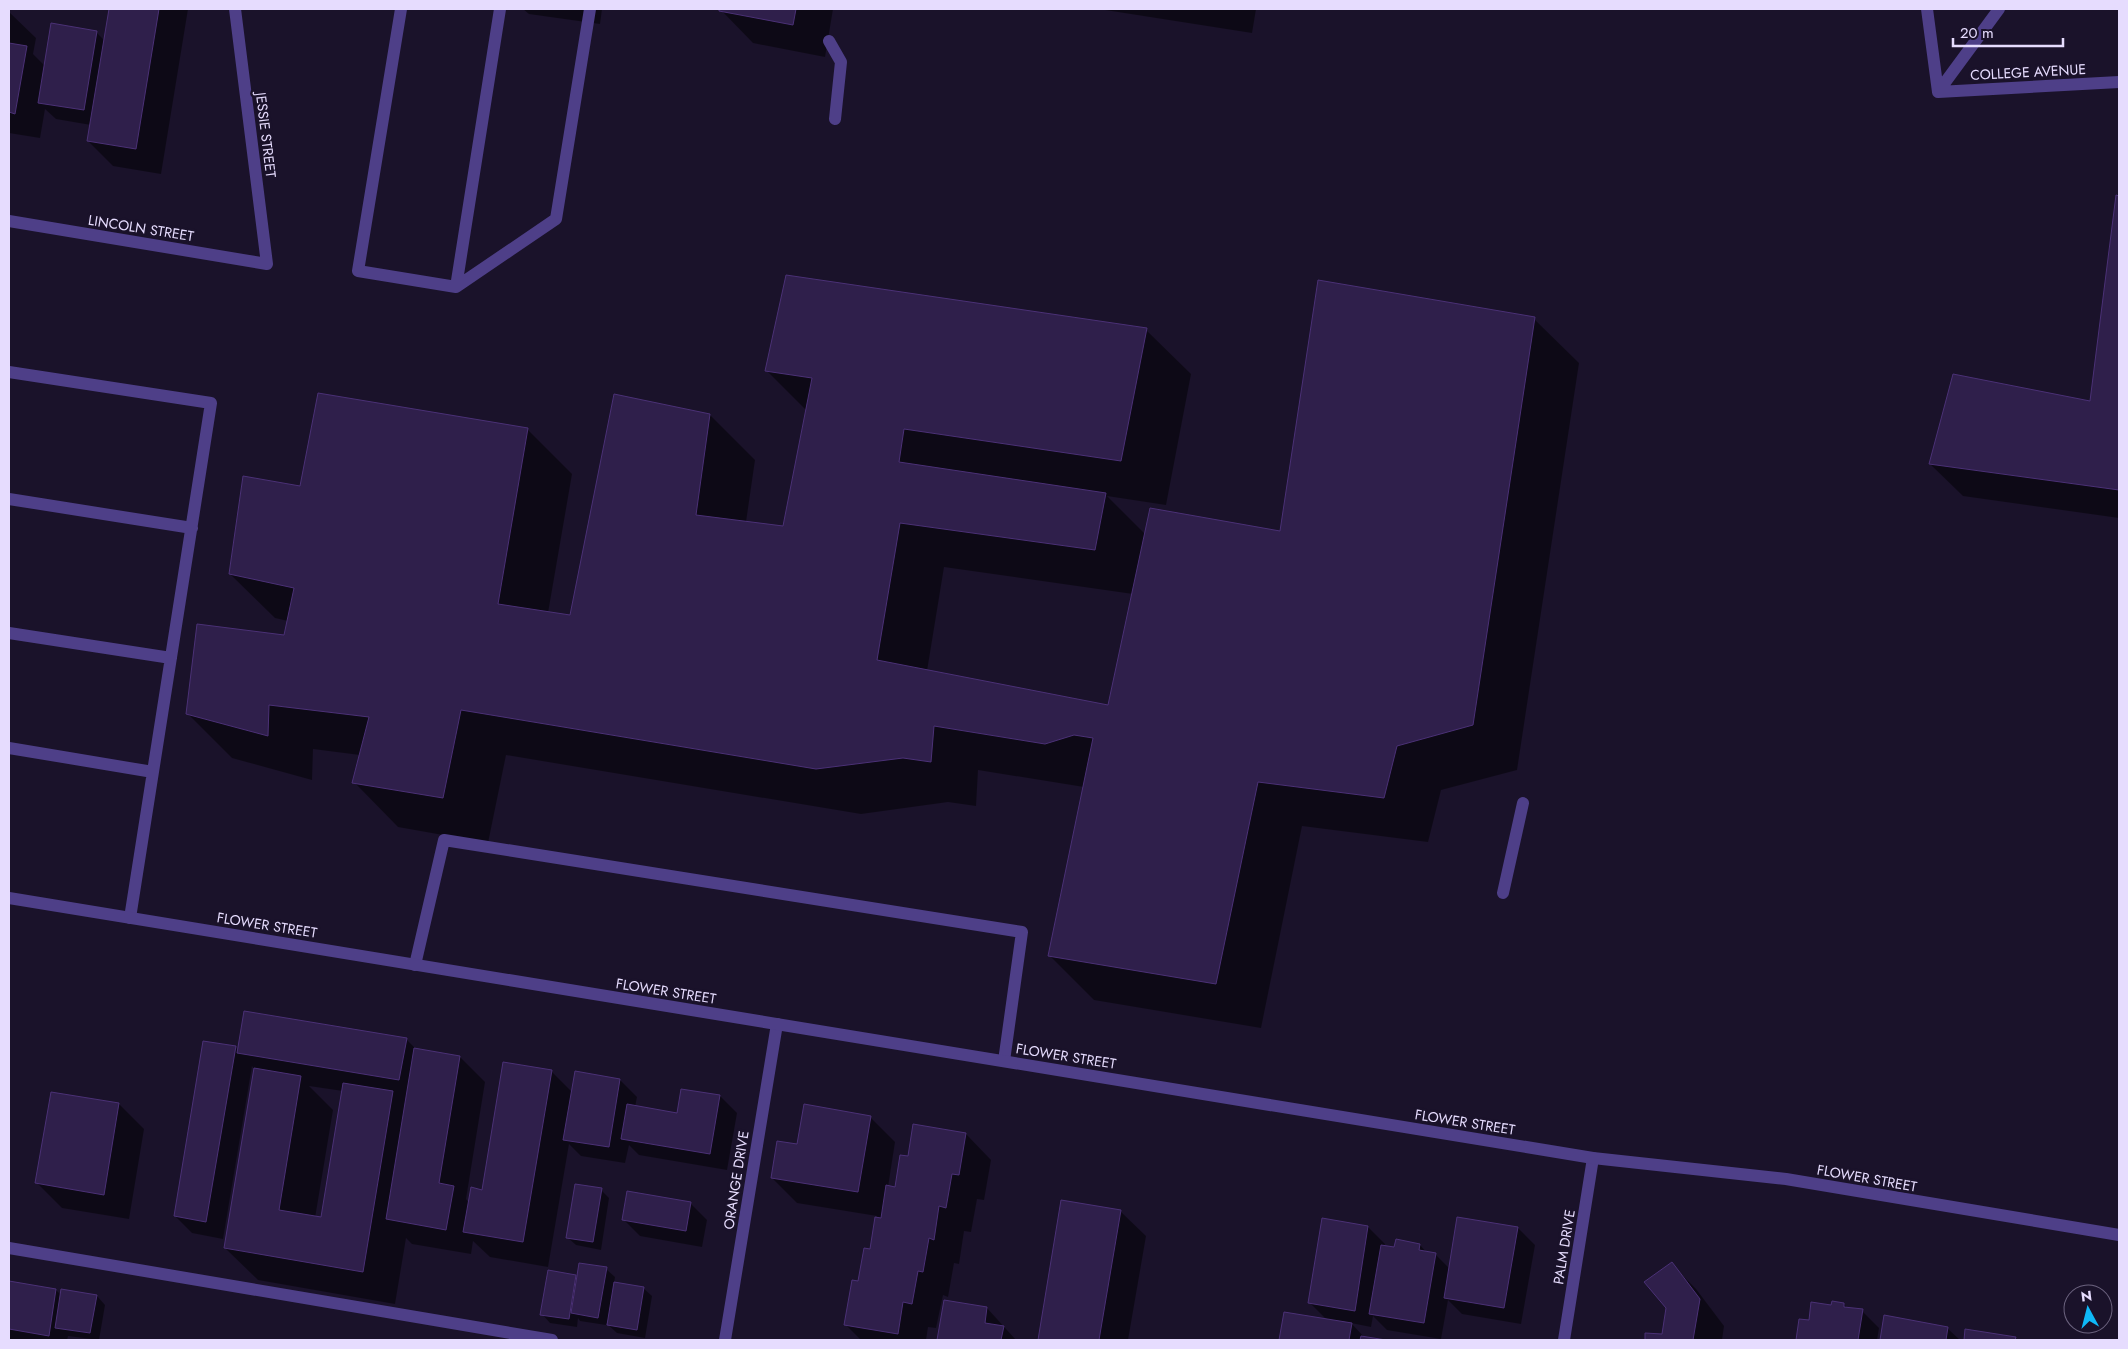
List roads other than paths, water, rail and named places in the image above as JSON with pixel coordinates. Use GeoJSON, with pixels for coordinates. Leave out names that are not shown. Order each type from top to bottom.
{"type":"FeatureCollection","features":[{"type":"Feature","properties":{"kind":"street","name":"JESSIE STREET"},"geometry":{"type":"LineString","coordinates":[[236,9],[267,264]]}},
{"type":"Feature","properties":{"kind":"street"},"geometry":{"type":"LineString","coordinates":[[401,9],[358,271],[456,288],[556,219],[590,9]]}},
{"type":"Feature","properties":{"kind":"street"},"geometry":{"type":"LineString","coordinates":[[456,288],[500,9]]}},
{"type":"Feature","properties":{"kind":"street"},"geometry":{"type":"LineString","coordinates":[[1927,9],[1938,92]]}},
{"type":"Feature","properties":{"kind":"street"},"geometry":{"type":"LineString","coordinates":[[1938,92],[1999,9]]}},
{"type":"Feature","properties":{"kind":"street"},"geometry":{"type":"LineString","coordinates":[[829,41],[842,62],[835,119]]}},
{"type":"Feature","properties":{"kind":"street","name":"COLLEGE AVENUE"},"geometry":{"type":"LineString","coordinates":[[1938,92],[2119,82]]}},
{"type":"Feature","properties":{"kind":"street","name":"LINCOLN STREET"},"geometry":{"type":"LineString","coordinates":[[9,221],[267,264]]}},
{"type":"Feature","properties":{"kind":"street"},"geometry":{"type":"LineString","coordinates":[[9,372],[211,403],[130,918]]}},
{"type":"Feature","properties":{"kind":"street"},"geometry":{"type":"LineString","coordinates":[[9,499],[192,528]]}},
{"type":"Feature","properties":{"kind":"street"},"geometry":{"type":"LineString","coordinates":[[9,632],[171,658]]}},
{"type":"Feature","properties":{"kind":"street"},"geometry":{"type":"LineString","coordinates":[[9,748],[153,772]]}},
{"type":"Feature","properties":{"kind":"street"},"geometry":{"type":"LineString","coordinates":[[1503,893],[1523,803]]}},
{"type":"Feature","properties":{"kind":"street"},"geometry":{"type":"LineString","coordinates":[[415,965],[444,840],[1022,932],[1004,1061]]}},
{"type":"Feature","properties":{"kind":"street","name":"FLOWER STREET"},"geometry":{"type":"LineString","coordinates":[[9,900],[130,918],[1593,1158],[1786,1179],[2119,1236]]}},
{"type":"Feature","properties":{"kind":"street","name":"ORANGE DRIVE"},"geometry":{"type":"LineString","coordinates":[[725,1340],[777,1024]]}},
{"type":"Feature","properties":{"kind":"street","name":"PALM DRIVE"},"geometry":{"type":"LineString","coordinates":[[1564,1340],[1593,1158]]}},
{"type":"Feature","properties":{"kind":"street"},"geometry":{"type":"LineString","coordinates":[[9,1248],[552,1340]]}}]}
